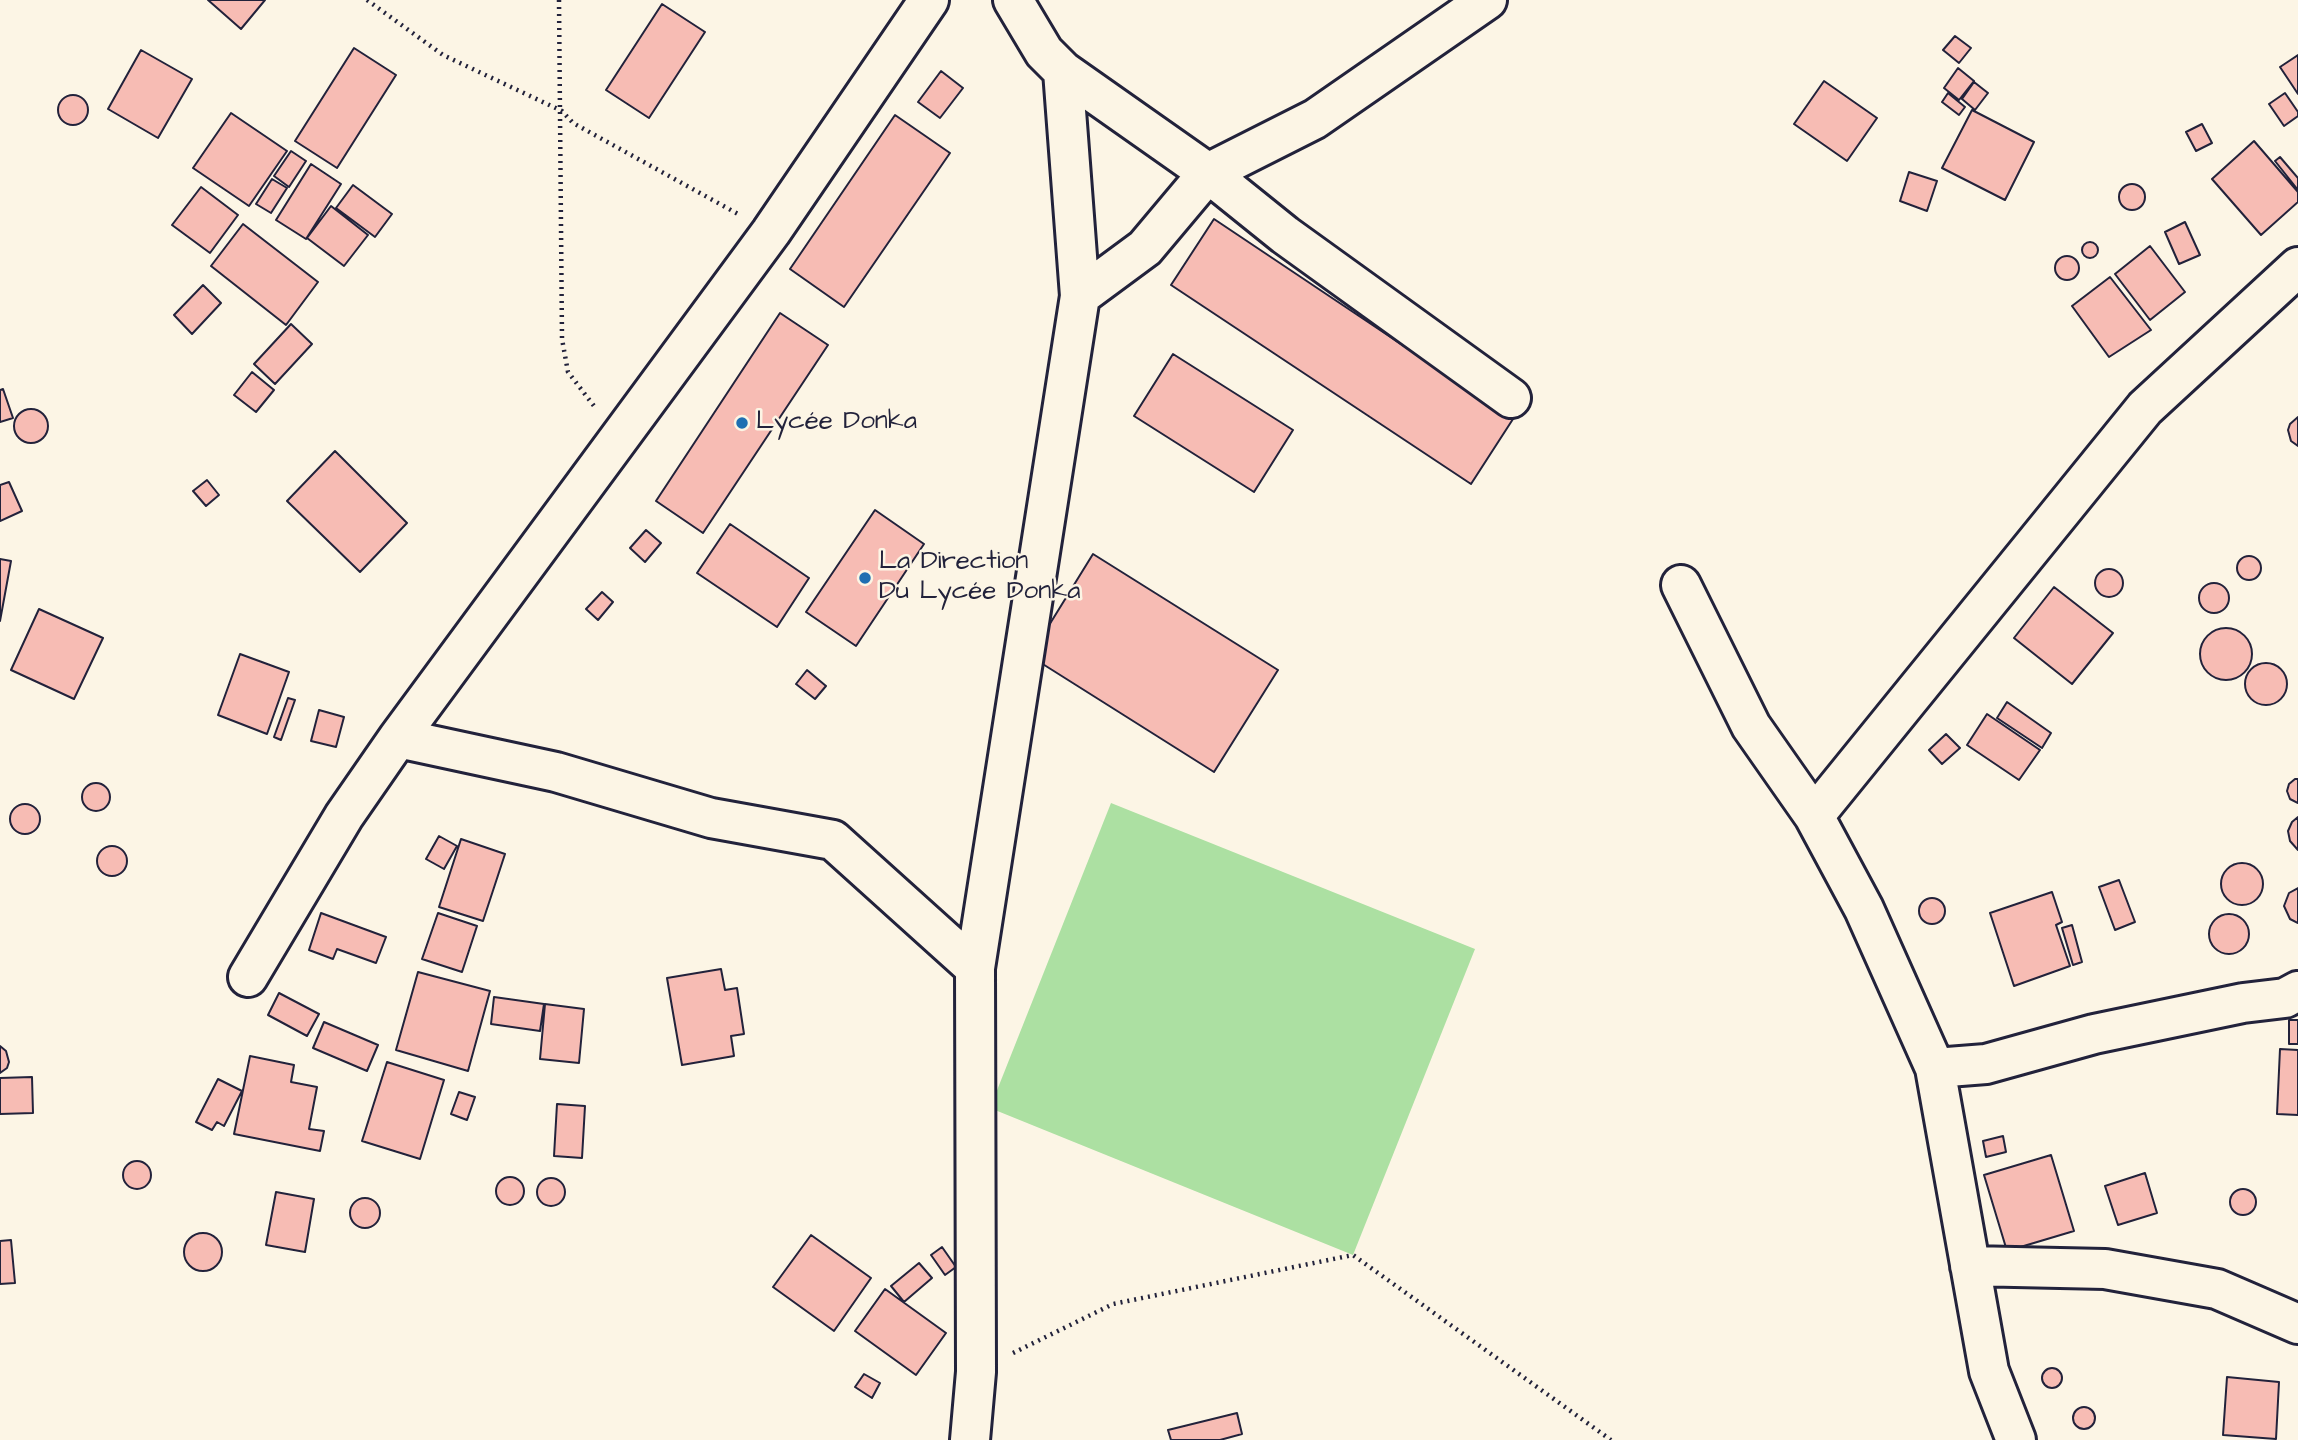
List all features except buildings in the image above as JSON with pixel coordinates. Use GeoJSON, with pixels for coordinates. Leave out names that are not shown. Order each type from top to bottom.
{"type":"FeatureCollection","features":[{"type":"Feature","properties":{"kind":"street"},"geometry":{"type":"LineString","coordinates":[[248,977],[344,816],[398,738],[771,232],[929,0]]}},
{"type":"Feature","properties":{"kind":"street"},"geometry":{"type":"LineString","coordinates":[[1013,0],[1044,52],[1063,71],[1208,173],[1285,235],[1511,398]]}},
{"type":"Feature","properties":{"kind":"street"},"geometry":{"type":"LineString","coordinates":[[1080,296],[1145,248],[1208,173],[1315,120],[1487,0]]}},
{"type":"Feature","properties":{"kind":"street"},"geometry":{"type":"LineString","coordinates":[[970,1440],[976,1372],[975,968],[1080,296],[1063,71]]}},
{"type":"Feature","properties":{"kind":"street"},"geometry":{"type":"LineString","coordinates":[[1814,816],[2145,408],[2298,267]]}},
{"type":"Feature","properties":{"kind":"street"},"geometry":{"type":"LineString","coordinates":[[1681,585],[1751,726],[1814,816],[1864,909],[1936,1068],[1989,1371],[2016,1440]]}},
{"type":"Feature","properties":{"kind":"street"},"geometry":{"type":"LineString","coordinates":[[398,738],[556,772],[711,818],[833,841],[975,968]]}},
{"type":"Feature","properties":{"kind":"street"},"geometry":{"type":"LineString","coordinates":[[1936,1068],[1986,1065],[2094,1034],[2243,1003],[2285,998],[2298,991]]}},
{"type":"Feature","properties":{"kind":"street"},"geometry":{"type":"LineString","coordinates":[[1970,1266],[2105,1269],[2217,1289],[2298,1324]]}},
{"type":"Feature","properties":{"kind":"path"},"geometry":{"type":"LineString","coordinates":[[367,0],[443,55],[562,111],[573,123],[771,232]]}},
{"type":"Feature","properties":{"kind":"path"},"geometry":{"type":"LineString","coordinates":[[559,0],[564,359],[568,372],[590,398],[616,440]]}},
{"type":"Feature","properties":{"kind":"path"},"geometry":{"type":"LineString","coordinates":[[976,1372],[1113,1304],[1353,1255],[1611,1440]]}},
{"type":"Feature","properties":{"kind":"green space"},"geometry":{"type":"Polygon","coordinates":[[[1111,803],[1475,949],[1353,1255],[990,1108],[1111,803]]]}},
{"type":"Feature","properties":{"kind":"place","name":"Lycée Donka"},"geometry":{"type":"Point","coordinates":[742,423]}},
{"type":"Feature","properties":{"kind":"place","name":"La Direction Du Lycée Donka"},"geometry":{"type":"Point","coordinates":[865,578]}}]}
